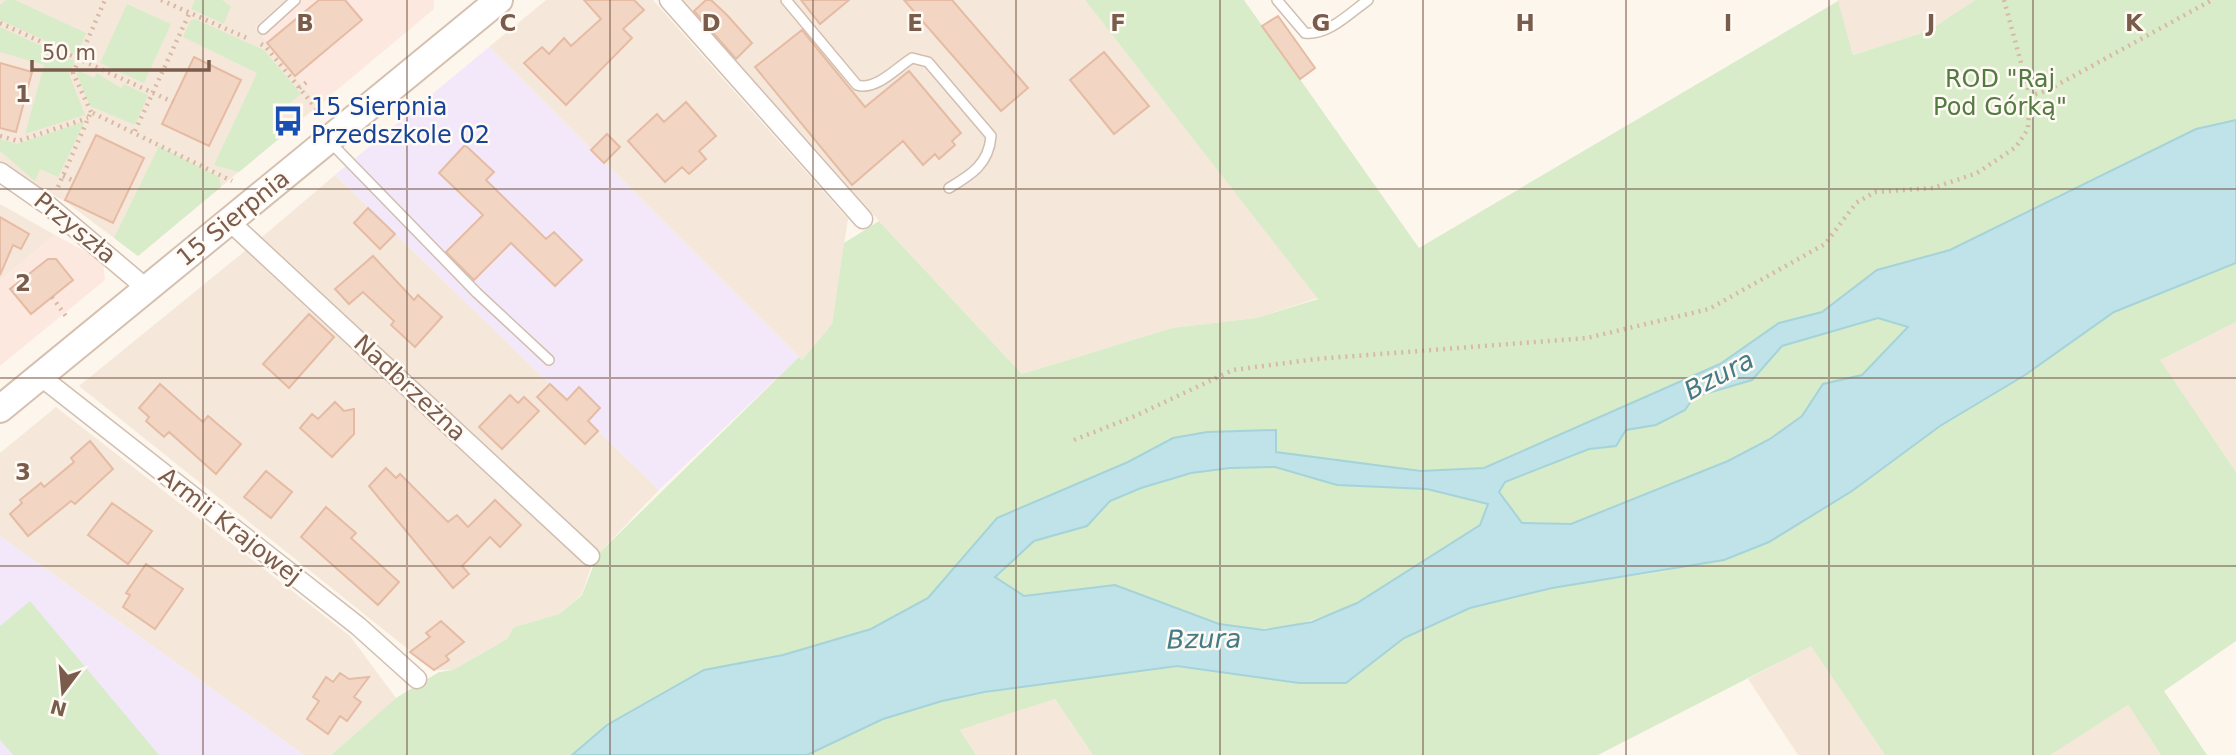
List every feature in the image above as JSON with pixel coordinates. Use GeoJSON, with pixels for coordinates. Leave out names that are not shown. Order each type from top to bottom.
{"type":"FeatureCollection","features":[{"type":"Feature","properties":{"kind":"street"},"geometry":{"type":"LineString","coordinates":[[669,0],[863,219]]}},
{"type":"Feature","properties":{"kind":"street","name":"15 Sierpnia"},"geometry":{"type":"LineString","coordinates":[[0,409],[328,140],[485,4]]}},
{"type":"Feature","properties":{"kind":"street","name":"Przyszła"},"geometry":{"type":"LineString","coordinates":[[0,172],[49,206],[146,288]]}},
{"type":"Feature","properties":{"kind":"street","name":"Nadbrzeżna"},"geometry":{"type":"LineString","coordinates":[[229,221],[590,556]]}},
{"type":"Feature","properties":{"kind":"street","name":"Armii Krajowej"},"geometry":{"type":"LineString","coordinates":[[40,376],[358,626],[417,679]]}},
{"type":"Feature","properties":{"kind":"lane"},"geometry":{"type":"LineString","coordinates":[[262,29],[295,0]]}},
{"type":"Feature","properties":{"kind":"lane"},"geometry":{"type":"LineString","coordinates":[[786,0],[857,85],[865,87],[875,84],[912,58],[928,62],[991,136],[990,150],[981,166],[949,188]]}},
{"type":"Feature","properties":{"kind":"lane"},"geometry":{"type":"LineString","coordinates":[[1277,0],[1305,33],[1314,34],[1323,31],[1368,0]]}},
{"type":"Feature","properties":{"kind":"lane"},"geometry":{"type":"LineString","coordinates":[[328,140],[477,293],[549,360]]}},
{"type":"Feature","properties":{"kind":"path"},"geometry":{"type":"LineString","coordinates":[[105,0],[73,73],[91,111],[232,181]]}},
{"type":"Feature","properties":{"kind":"path"},"geometry":{"type":"LineString","coordinates":[[160,0],[267,47],[319,111]]}},
{"type":"Feature","properties":{"kind":"path"},"geometry":{"type":"LineString","coordinates":[[1074,440],[1135,416],[1233,370],[1316,359],[1587,338],[1709,309],[1825,244],[1856,203],[1875,192],[1933,188],[1977,173],[2016,147],[2028,129],[2030,96],[2004,0]]}},
{"type":"Feature","properties":{"kind":"path"},"geometry":{"type":"LineString","coordinates":[[2030,96],[2048,90],[2212,0]]}},
{"type":"Feature","properties":{"kind":"path"},"geometry":{"type":"LineString","coordinates":[[135,131],[190,12]]}},
{"type":"Feature","properties":{"kind":"path"},"geometry":{"type":"LineString","coordinates":[[0,23],[173,102]]}},
{"type":"Feature","properties":{"kind":"path"},"geometry":{"type":"LineString","coordinates":[[299,88],[308,81]]}},
{"type":"Feature","properties":{"kind":"path"},"geometry":{"type":"LineString","coordinates":[[53,198],[91,111]]}},
{"type":"Feature","properties":{"kind":"path"},"geometry":{"type":"LineString","coordinates":[[0,135],[18,141],[88,118]]}},
{"type":"Feature","properties":{"kind":"path"},"geometry":{"type":"LineString","coordinates":[[63,176],[74,181]]}},
{"type":"Feature","properties":{"kind":"path"},"geometry":{"type":"LineString","coordinates":[[52,297],[68,318]]}},
{"type":"Feature","properties":{"kind":"shaded area"},"geometry":{"type":"Polygon","coordinates":[[[0,0],[286,0],[255,27],[319,105],[138,256],[66,202],[0,167],[0,0]]]}},
{"type":"Feature","properties":{"kind":"shaded area"},"geometry":{"type":"Polygon","coordinates":[[[286,0],[434,0],[434,9],[319,105],[255,27],[286,0]]]}},
{"type":"Feature","properties":{"kind":"shaded area"},"geometry":{"type":"Polygon","coordinates":[[[546,0],[653,0],[848,219],[832,324],[802,360],[489,47],[546,0]]]}},
{"type":"Feature","properties":{"kind":"shaded area"},"geometry":{"type":"Polygon","coordinates":[[[682,0],[1085,0],[1318,298],[1256,318],[1172,328],[1022,374],[879,221],[682,0]]]}},
{"type":"Feature","properties":{"kind":"shaded area"},"geometry":{"type":"Polygon","coordinates":[[[1837,0],[1975,0],[1928,31],[1853,55],[1837,0]]]}},
{"type":"Feature","properties":{"kind":"shaded area"},"geometry":{"type":"Polygon","coordinates":[[[489,47],[799,357],[659,490],[335,175],[489,47]]]}},
{"type":"Feature","properties":{"kind":"shaded area"},"geometry":{"type":"Polygon","coordinates":[[[335,175],[659,490],[598,554],[262,237],[335,175]]]}},
{"type":"Feature","properties":{"kind":"shaded area"},"geometry":{"type":"Polygon","coordinates":[[[0,204],[55,235],[0,280],[0,204]]]}},
{"type":"Feature","properties":{"kind":"shaded area"},"geometry":{"type":"Polygon","coordinates":[[[55,235],[103,261],[105,280],[0,366],[0,280],[55,235]]]}},
{"type":"Feature","properties":{"kind":"shaded area"},"geometry":{"type":"Polygon","coordinates":[[[251,246],[591,567],[582,594],[559,614],[514,627],[507,639],[453,670],[434,670],[79,386],[251,246]]]}},
{"type":"Feature","properties":{"kind":"shaded area"},"geometry":{"type":"Polygon","coordinates":[[[2236,322],[2236,472],[2159,360],[2236,322]]]}},
{"type":"Feature","properties":{"kind":"shaded area"},"geometry":{"type":"Polygon","coordinates":[[[56,407],[350,636],[396,698],[331,755],[304,755],[0,536],[0,453],[56,407]]]}},
{"type":"Feature","properties":{"kind":"shaded area"},"geometry":{"type":"Polygon","coordinates":[[[0,536],[97,606],[304,755],[0,755],[0,536]]]}},
{"type":"Feature","properties":{"kind":"shaded area"},"geometry":{"type":"Polygon","coordinates":[[[1811,645],[1885,755],[1798,755],[1748,679],[1811,645]]]}},
{"type":"Feature","properties":{"kind":"shaded area"},"geometry":{"type":"Polygon","coordinates":[[[1055,699],[1093,755],[976,755],[960,730],[1055,699]]]}},
{"type":"Feature","properties":{"kind":"shaded area"},"geometry":{"type":"Polygon","coordinates":[[[2128,705],[2161,755],[2050,755],[2064,744],[2128,705]]]}},
{"type":"Feature","properties":{"kind":"green space"},"geometry":{"type":"Polygon","coordinates":[[[6,0],[15,0],[86,33],[77,55],[0,20],[0,5],[6,0]]]}},
{"type":"Feature","properties":{"kind":"green space"},"geometry":{"type":"Polygon","coordinates":[[[195,0],[222,0],[231,6],[224,24],[191,9],[195,0]]]}},
{"type":"Feature","properties":{"kind":"green space","name":"ROD \"Raj Pod Górką\""},"geometry":{"type":"Polygon","coordinates":[[[1085,0],[1244,0],[1419,248],[1838,1],[1853,55],[1928,31],[1975,0],[2236,0],[2236,120],[2196,129],[1950,250],[1877,270],[1822,312],[1779,323],[1720,364],[1484,468],[1421,471],[1275,452],[1275,430],[1207,432],[1173,438],[1128,462],[997,518],[928,598],[871,629],[783,655],[704,670],[607,725],[572,755],[331,755],[396,698],[439,672],[453,670],[507,639],[514,627],[559,614],[582,595],[598,554],[799,357],[802,360],[832,324],[844,243],[879,221],[1022,374],[1172,328],[1256,318],[1318,299],[1085,0]]]}},
{"type":"Feature","properties":{"kind":"green space"},"geometry":{"type":"Polygon","coordinates":[[[127,4],[171,24],[144,83],[100,63],[127,4]]]}},
{"type":"Feature","properties":{"kind":"green space"},"geometry":{"type":"Polygon","coordinates":[[[195,19],[264,50],[301,94],[273,117],[286,133],[239,172],[214,165],[257,73],[183,37],[190,21],[195,19]]]}},
{"type":"Feature","properties":{"kind":"green space"},"geometry":{"type":"Polygon","coordinates":[[[0,27],[75,61],[69,74],[85,115],[25,134],[44,65],[0,52],[0,27]]]}},
{"type":"Feature","properties":{"kind":"green space"},"geometry":{"type":"Polygon","coordinates":[[[79,71],[94,78],[97,73],[121,88],[124,84],[148,95],[135,125],[90,106],[77,75],[79,71]]]}},
{"type":"Feature","properties":{"kind":"green space"},"geometry":{"type":"Polygon","coordinates":[[[85,121],[58,177],[40,169],[35,181],[0,151],[0,139],[17,144],[85,121]]]}},
{"type":"Feature","properties":{"kind":"green space"},"geometry":{"type":"Polygon","coordinates":[[[159,146],[219,177],[221,187],[138,256],[114,238],[159,146]]]}},
{"type":"Feature","properties":{"kind":"green space"},"geometry":{"type":"Polygon","coordinates":[[[2236,263],[2236,322],[2160,360],[2236,472],[2236,641],[2164,691],[2207,755],[2161,755],[2128,705],[2050,755],[1885,755],[1811,646],[1598,755],[1093,755],[1055,699],[960,730],[976,755],[807,755],[883,719],[942,701],[1044,683],[1177,666],[1299,683],[1346,683],[1404,638],[1470,608],[1552,588],[1665,571],[1769,542],[1852,491],[1940,426],[2025,375],[2114,312],[2236,263]]]}},
{"type":"Feature","properties":{"kind":"green space"},"geometry":{"type":"Polygon","coordinates":[[[1878,318],[1909,326],[1862,375],[1823,384],[1802,416],[1770,439],[1728,461],[1571,524],[1522,523],[1499,492],[1505,482],[1589,449],[1616,446],[1625,430],[1656,425],[1685,410],[1694,397],[1751,380],[1782,346],[1878,318]]]}},
{"type":"Feature","properties":{"kind":"green space"},"geometry":{"type":"Polygon","coordinates":[[[1275,467],[1337,485],[1427,489],[1488,503],[1480,525],[1389,584],[1358,602],[1325,616],[1291,625],[1256,629],[1220,625],[1150,599],[1119,594],[1071,592],[1024,596],[994,577],[1034,540],[1087,526],[1110,501],[1141,488],[1191,473],[1230,468],[1275,467]]]}},
{"type":"Feature","properties":{"kind":"green space"},"geometry":{"type":"Polygon","coordinates":[[[30,601],[159,755],[13,755],[0,740],[0,626],[30,601]]]}},
{"type":"Feature","properties":{"kind":"water","name":"Bzura"},"geometry":{"type":"Polygon","coordinates":[[[2236,120],[2236,263],[2114,312],[2025,375],[1940,426],[1852,491],[1769,542],[1724,560],[1552,588],[1470,608],[1404,638],[1346,683],[1299,683],[1177,666],[985,692],[942,701],[883,719],[807,755],[572,755],[607,725],[704,670],[783,655],[871,629],[928,598],[997,518],[1128,462],[1173,438],[1207,432],[1276,430],[1276,452],[1421,471],[1484,468],[1720,364],[1779,323],[1822,312],[1877,270],[1950,250],[2196,129],[2236,120]],[[1878,318],[1782,346],[1752,380],[1694,397],[1685,410],[1656,425],[1626,430],[1616,446],[1589,449],[1505,482],[1499,492],[1522,523],[1571,524],[1728,461],[1770,439],[1802,416],[1823,384],[1862,375],[1908,327],[1878,318]],[[1275,467],[1230,468],[1191,473],[1141,488],[1110,501],[1087,526],[1034,541],[995,577],[1024,596],[1115,585],[1219,624],[1264,630],[1312,622],[1357,603],[1480,525],[1488,504],[1427,489],[1337,485],[1275,467]]]}},
{"type":"Feature","properties":{"kind":"building"},"geometry":{"type":"Polygon","coordinates":[[[319,0],[345,0],[362,20],[295,76],[267,43],[319,0]]]}},
{"type":"Feature","properties":{"kind":"building"},"geometry":{"type":"Polygon","coordinates":[[[584,0],[634,0],[644,10],[623,29],[632,38],[566,105],[524,63],[542,47],[549,54],[564,38],[571,46],[601,19],[584,0]]]}},
{"type":"Feature","properties":{"kind":"building"},"geometry":{"type":"Polygon","coordinates":[[[706,0],[711,0],[752,43],[736,59],[694,11],[706,0]]]}},
{"type":"Feature","properties":{"kind":"building"},"geometry":{"type":"Polygon","coordinates":[[[801,0],[849,0],[820,24],[801,0]]]}},
{"type":"Feature","properties":{"kind":"building"},"geometry":{"type":"Polygon","coordinates":[[[904,0],[952,0],[1028,88],[1001,111],[904,0]]]}},
{"type":"Feature","properties":{"kind":"building"},"geometry":{"type":"Polygon","coordinates":[[[1278,16],[1315,68],[1300,79],[1262,26],[1278,16]]]}},
{"type":"Feature","properties":{"kind":"building"},"geometry":{"type":"Polygon","coordinates":[[[802,30],[865,107],[909,71],[961,133],[952,141],[955,145],[939,159],[935,154],[923,165],[903,141],[852,185],[755,67],[802,30]]]}},
{"type":"Feature","properties":{"kind":"building"},"geometry":{"type":"Polygon","coordinates":[[[1104,52],[1149,106],[1114,134],[1070,80],[1104,52]]]}},
{"type":"Feature","properties":{"kind":"building"},"geometry":{"type":"Polygon","coordinates":[[[194,57],[241,80],[209,146],[162,124],[194,57]]]}},
{"type":"Feature","properties":{"kind":"building"},"geometry":{"type":"Polygon","coordinates":[[[0,63],[32,72],[16,132],[0,128],[0,63]]]}},
{"type":"Feature","properties":{"kind":"building"},"geometry":{"type":"Polygon","coordinates":[[[686,102],[716,136],[699,151],[706,159],[689,174],[682,167],[665,182],[628,141],[657,114],[664,122],[686,102]]]}},
{"type":"Feature","properties":{"kind":"building"},"geometry":{"type":"Polygon","coordinates":[[[607,134],[620,147],[604,163],[591,150],[607,134]]]}},
{"type":"Feature","properties":{"kind":"building"},"geometry":{"type":"Polygon","coordinates":[[[96,135],[144,158],[113,223],[65,200],[96,135]]]}},
{"type":"Feature","properties":{"kind":"building"},"geometry":{"type":"Polygon","coordinates":[[[465,145],[494,172],[486,180],[546,239],[554,232],[582,260],[555,286],[511,243],[474,280],[446,252],[483,215],[439,173],[465,145]]]}},
{"type":"Feature","properties":{"kind":"building"},"geometry":{"type":"Polygon","coordinates":[[[368,208],[395,234],[380,249],[354,223],[368,208]]]}},
{"type":"Feature","properties":{"kind":"building"},"geometry":{"type":"Polygon","coordinates":[[[0,217],[29,234],[21,249],[13,245],[0,275],[0,217]]]}},
{"type":"Feature","properties":{"kind":"building"},"geometry":{"type":"Polygon","coordinates":[[[373,256],[414,300],[418,295],[442,317],[415,347],[391,325],[394,321],[363,292],[349,304],[335,289],[373,256]]]}},
{"type":"Feature","properties":{"kind":"building"},"geometry":{"type":"Polygon","coordinates":[[[48,259],[56,259],[73,280],[31,314],[10,289],[48,259]]]}},
{"type":"Feature","properties":{"kind":"building"},"geometry":{"type":"Polygon","coordinates":[[[309,314],[334,337],[289,388],[263,364],[309,314]]]}},
{"type":"Feature","properties":{"kind":"building"},"geometry":{"type":"Polygon","coordinates":[[[160,384],[203,422],[208,416],[241,444],[216,474],[169,432],[164,437],[146,421],[149,417],[139,408],[160,384]]]}},
{"type":"Feature","properties":{"kind":"building"},"geometry":{"type":"Polygon","coordinates":[[[550,384],[567,400],[579,387],[600,408],[588,421],[598,431],[585,444],[537,397],[550,384]]]}},
{"type":"Feature","properties":{"kind":"building"},"geometry":{"type":"Polygon","coordinates":[[[510,395],[518,403],[524,397],[539,411],[502,449],[479,427],[510,395]]]}},
{"type":"Feature","properties":{"kind":"building"},"geometry":{"type":"Polygon","coordinates":[[[335,402],[344,411],[354,409],[354,434],[332,457],[300,428],[312,414],[318,419],[335,402]]]}},
{"type":"Feature","properties":{"kind":"building"},"geometry":{"type":"Polygon","coordinates":[[[90,441],[113,469],[75,504],[71,501],[28,536],[10,514],[22,503],[20,500],[41,483],[44,487],[74,462],[71,458],[90,441]]]}},
{"type":"Feature","properties":{"kind":"building"},"geometry":{"type":"Polygon","coordinates":[[[386,468],[396,478],[400,474],[448,522],[457,515],[468,527],[495,500],[521,525],[500,547],[490,537],[462,566],[469,574],[453,588],[369,486],[386,468]]]}},
{"type":"Feature","properties":{"kind":"building"},"geometry":{"type":"Polygon","coordinates":[[[266,471],[292,492],[271,518],[244,497],[266,471]]]}},
{"type":"Feature","properties":{"kind":"building"},"geometry":{"type":"Polygon","coordinates":[[[112,503],[152,531],[128,564],[88,535],[112,503]]]}},
{"type":"Feature","properties":{"kind":"building"},"geometry":{"type":"Polygon","coordinates":[[[326,507],[356,533],[351,538],[399,582],[378,605],[301,537],[326,507]]]}},
{"type":"Feature","properties":{"kind":"building"},"geometry":{"type":"Polygon","coordinates":[[[146,564],[183,589],[155,629],[123,607],[130,595],[126,593],[146,564]]]}},
{"type":"Feature","properties":{"kind":"building"},"geometry":{"type":"Polygon","coordinates":[[[441,621],[464,642],[446,656],[449,660],[434,670],[410,652],[430,637],[426,633],[441,621]]]}},
{"type":"Feature","properties":{"kind":"building"},"geometry":{"type":"Polygon","coordinates":[[[340,673],[349,679],[369,677],[354,697],[361,702],[347,721],[340,716],[328,734],[307,719],[319,701],[313,697],[326,677],[333,682],[340,673]]]}},
{"type":"Feature","properties":{"kind":"place","name":"15 Sierpnia Przedszkole 02"},"geometry":{"type":"Point","coordinates":[288,121]}}]}
